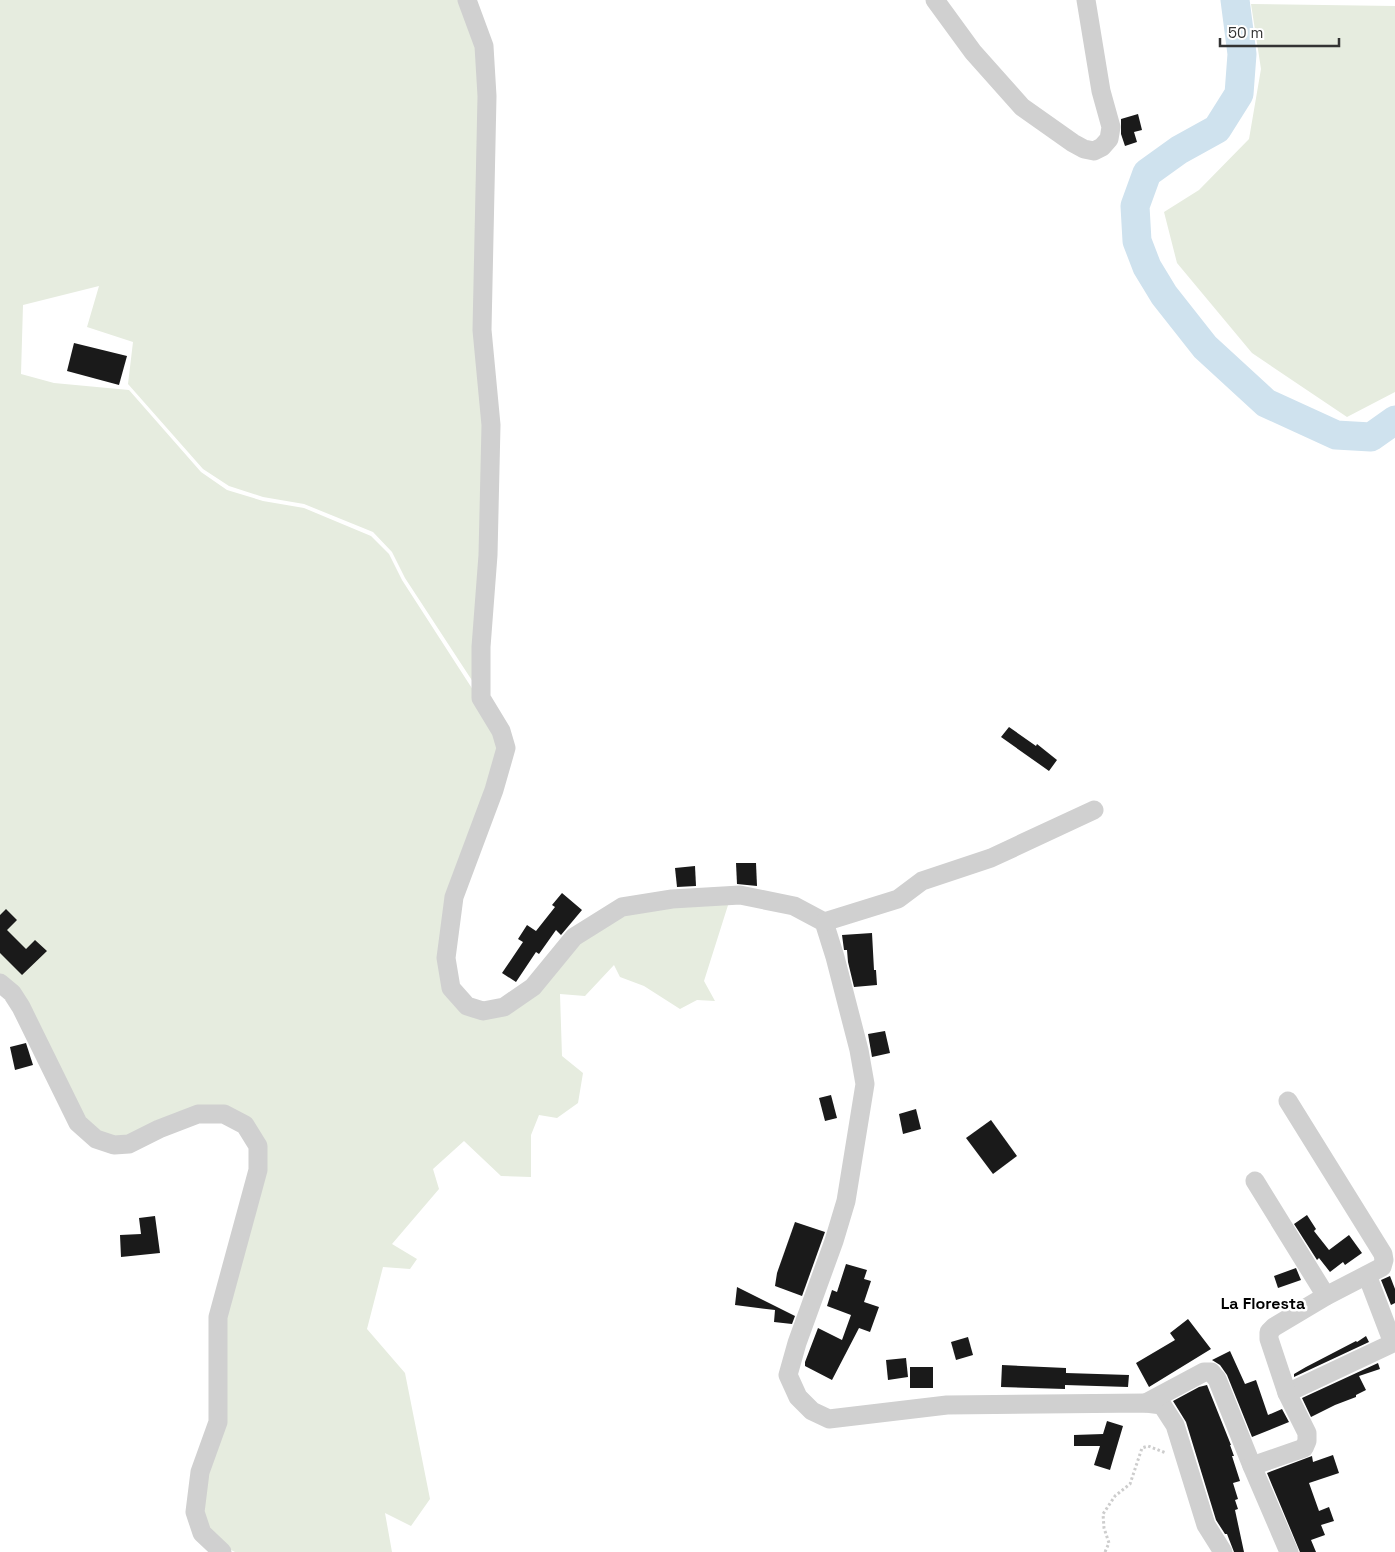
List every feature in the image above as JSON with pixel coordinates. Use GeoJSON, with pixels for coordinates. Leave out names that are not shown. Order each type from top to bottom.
{"type":"FeatureCollection","features":[{"type":"Feature","properties":{"kind":"street"},"geometry":{"type":"LineString","coordinates":[[467,0],[484,46],[487,96],[482,330],[491,425],[488,555],[481,647],[481,698],[501,731],[506,748],[494,790],[454,897],[446,958],[452,988],[467,1006],[483,1011],[504,1007],[533,987],[574,937],[622,907],[672,899],[740,895],[794,906],[824,922],[859,1050],[865,1084],[846,1201],[834,1241],[797,1343],[788,1375],[798,1397],[812,1411],[829,1419],[947,1405],[1146,1403],[1162,1405],[1175,1425],[1206,1525],[1223,1552]]}},
{"type":"Feature","properties":{"kind":"street"},"geometry":{"type":"LineString","coordinates":[[934,0],[951,20],[973,52],[1022,107],[1073,143],[1084,149],[1094,151],[1102,147],[1109,139],[1111,127],[1100,91],[1086,0]]}},
{"type":"Feature","properties":{"kind":"street"},"geometry":{"type":"LineString","coordinates":[[824,922],[898,899],[922,881],[991,858],[1094,810]]}},
{"type":"Feature","properties":{"kind":"street"},"geometry":{"type":"LineString","coordinates":[[0,983],[12,993],[21,1007],[78,1123],[96,1139],[114,1145],[129,1144],[159,1129],[198,1114],[224,1114],[245,1125],[258,1146],[258,1170],[218,1317],[218,1422],[200,1472],[195,1512],[202,1533],[222,1552]]}},
{"type":"Feature","properties":{"kind":"street"},"geometry":{"type":"LineString","coordinates":[[1252,1466],[1304,1448],[1307,1441],[1307,1433],[1287,1393],[1269,1339],[1269,1332],[1274,1327],[1326,1296],[1382,1268],[1384,1260],[1383,1254],[1288,1101]]}},
{"type":"Feature","properties":{"kind":"street"},"geometry":{"type":"LineString","coordinates":[[1255,1181],[1326,1296]]}},
{"type":"Feature","properties":{"kind":"street"},"geometry":{"type":"LineString","coordinates":[[1287,1393],[1393,1343],[1367,1276]]}},
{"type":"Feature","properties":{"kind":"street"},"geometry":{"type":"LineString","coordinates":[[1146,1403],[1204,1372],[1211,1372],[1217,1379],[1289,1552]]}},
{"type":"Feature","properties":{"kind":"path"},"geometry":{"type":"LineString","coordinates":[[1105,1552],[1109,1543],[1104,1528],[1103,1514],[1115,1496],[1130,1484],[1142,1448],[1148,1446],[1172,1455],[1184,1456]]}},
{"type":"Feature","properties":{"kind":"shaded area"},"geometry":{"type":"Polygon","coordinates":[[[0,0],[461,0],[478,47],[485,425],[475,685],[405,578],[392,552],[373,532],[304,504],[263,497],[229,486],[203,469],[128,384],[133,342],[87,327],[99,286],[23,305],[21,374],[54,383],[129,390],[201,472],[227,490],[263,501],[304,508],[371,536],[389,554],[402,580],[475,693],[496,734],[499,748],[440,958],[484,1017],[578,941],[624,912],[729,902],[704,981],[715,1001],[697,1000],[680,1009],[644,986],[620,977],[614,965],[585,996],[560,994],[562,1056],[583,1073],[578,1103],[557,1118],[539,1115],[531,1135],[531,1177],[501,1176],[464,1141],[433,1169],[439,1189],[392,1244],[417,1259],[410,1269],[383,1267],[367,1329],[405,1373],[430,1499],[411,1526],[385,1513],[392,1552],[235,1552],[222,1545],[213,1536],[206,1525],[201,1511],[224,1318],[263,1171],[226,1108],[127,1138],[99,1134],[82,1119],[0,975],[0,0]]]}},
{"type":"Feature","properties":{"kind":"shaded area"},"geometry":{"type":"Polygon","coordinates":[[[1251,4],[1395,6],[1395,392],[1347,417],[1252,353],[1177,263],[1164,212],[1199,190],[1249,139],[1261,69],[1251,4]]]}},
{"type":"Feature","properties":{"kind":"building"},"geometry":{"type":"Polygon","coordinates":[[[1138,114],[1142,130],[1134,132],[1137,142],[1125,146],[1121,134],[1121,119],[1138,114]]]}},
{"type":"Feature","properties":{"kind":"building"},"geometry":{"type":"Polygon","coordinates":[[[74,343],[127,356],[119,385],[67,371],[74,343]]]}},
{"type":"Feature","properties":{"kind":"building"},"geometry":{"type":"Polygon","coordinates":[[[1009,727],[1036,746],[1037,744],[1057,760],[1049,771],[1001,737],[1009,727]]]}},
{"type":"Feature","properties":{"kind":"building"},"geometry":{"type":"Polygon","coordinates":[[[736,863],[756,863],[757,886],[737,884],[736,863]]]}},
{"type":"Feature","properties":{"kind":"building"},"geometry":{"type":"Polygon","coordinates":[[[695,866],[696,886],[677,887],[675,868],[695,866]]]}},
{"type":"Feature","properties":{"kind":"building"},"geometry":{"type":"Polygon","coordinates":[[[562,893],[582,910],[561,935],[556,930],[539,954],[536,952],[516,982],[502,973],[523,942],[518,939],[527,925],[536,931],[555,907],[552,905],[562,893]]]}},
{"type":"Feature","properties":{"kind":"building"},"geometry":{"type":"Polygon","coordinates":[[[6,909],[17,920],[7,930],[26,949],[35,940],[47,951],[22,975],[0,953],[0,915],[6,909]]]}},
{"type":"Feature","properties":{"kind":"building"},"geometry":{"type":"Polygon","coordinates":[[[872,933],[874,970],[876,970],[877,985],[854,987],[842,935],[872,933]]]}},
{"type":"Feature","properties":{"kind":"building"},"geometry":{"type":"Polygon","coordinates":[[[885,1031],[890,1053],[872,1057],[868,1034],[885,1031]]]}},
{"type":"Feature","properties":{"kind":"building"},"geometry":{"type":"Polygon","coordinates":[[[26,1043],[33,1065],[15,1070],[10,1047],[26,1043]]]}},
{"type":"Feature","properties":{"kind":"building"},"geometry":{"type":"Polygon","coordinates":[[[831,1095],[837,1118],[825,1121],[819,1098],[831,1095]]]}},
{"type":"Feature","properties":{"kind":"building"},"geometry":{"type":"Polygon","coordinates":[[[916,1109],[921,1129],[903,1134],[899,1114],[916,1109]]]}},
{"type":"Feature","properties":{"kind":"building"},"geometry":{"type":"Polygon","coordinates":[[[991,1120],[1017,1156],[993,1174],[966,1138],[991,1120]]]}},
{"type":"Feature","properties":{"kind":"building"},"geometry":{"type":"Polygon","coordinates":[[[1307,1215],[1316,1229],[1314,1231],[1329,1250],[1349,1235],[1362,1253],[1345,1265],[1343,1262],[1330,1272],[1319,1258],[1317,1260],[1294,1224],[1307,1215]]]}},
{"type":"Feature","properties":{"kind":"building"},"geometry":{"type":"Polygon","coordinates":[[[155,1216],[160,1253],[121,1257],[120,1235],[141,1234],[139,1218],[155,1216]]]}},
{"type":"Feature","properties":{"kind":"building"},"geometry":{"type":"Polygon","coordinates":[[[795,1222],[825,1232],[802,1296],[775,1286],[777,1273],[795,1222]]]}},
{"type":"Feature","properties":{"kind":"building"},"geometry":{"type":"Polygon","coordinates":[[[846,1264],[867,1270],[864,1279],[871,1281],[864,1302],[879,1307],[870,1332],[859,1328],[832,1380],[805,1366],[805,1362],[818,1328],[842,1340],[851,1315],[827,1306],[832,1290],[837,1292],[846,1264]]]}},
{"type":"Feature","properties":{"kind":"building"},"geometry":{"type":"Polygon","coordinates":[[[1296,1268],[1301,1280],[1278,1288],[1274,1276],[1296,1268]]]}},
{"type":"Feature","properties":{"kind":"building"},"geometry":{"type":"Polygon","coordinates":[[[1390,1276],[1395,1289],[1395,1303],[1391,1305],[1381,1280],[1390,1276]]]}},
{"type":"Feature","properties":{"kind":"building"},"geometry":{"type":"Polygon","coordinates":[[[737,1287],[795,1316],[792,1324],[774,1322],[775,1310],[735,1305],[737,1287]]]}},
{"type":"Feature","properties":{"kind":"building"},"geometry":{"type":"Polygon","coordinates":[[[1188,1319],[1211,1349],[1149,1387],[1136,1363],[1175,1340],[1170,1333],[1188,1319]]]}},
{"type":"Feature","properties":{"kind":"building"},"geometry":{"type":"Polygon","coordinates":[[[1366,1336],[1369,1342],[1294,1377],[1294,1374],[1306,1367],[1366,1336]]]}},
{"type":"Feature","properties":{"kind":"building"},"geometry":{"type":"Polygon","coordinates":[[[968,1337],[973,1355],[956,1360],[951,1342],[968,1337]]]}},
{"type":"Feature","properties":{"kind":"building"},"geometry":{"type":"Polygon","coordinates":[[[1230,1351],[1245,1384],[1256,1380],[1268,1415],[1282,1409],[1289,1422],[1252,1437],[1227,1375],[1220,1365],[1212,1360],[1230,1351]]]}},
{"type":"Feature","properties":{"kind":"building"},"geometry":{"type":"Polygon","coordinates":[[[906,1358],[908,1377],[888,1380],[886,1360],[906,1358]]]}},
{"type":"Feature","properties":{"kind":"building"},"geometry":{"type":"Polygon","coordinates":[[[1378,1363],[1380,1369],[1359,1376],[1366,1390],[1356,1395],[1356,1397],[1311,1417],[1302,1398],[1378,1363]]]}},
{"type":"Feature","properties":{"kind":"building"},"geometry":{"type":"Polygon","coordinates":[[[1002,1365],[1066,1368],[1066,1373],[1129,1375],[1128,1387],[1065,1385],[1065,1389],[1001,1387],[1002,1365]]]}},
{"type":"Feature","properties":{"kind":"building"},"geometry":{"type":"Polygon","coordinates":[[[910,1367],[933,1367],[933,1388],[910,1388],[910,1367]]]}},
{"type":"Feature","properties":{"kind":"building"},"geometry":{"type":"Polygon","coordinates":[[[1207,1385],[1231,1445],[1234,1456],[1232,1456],[1240,1481],[1233,1483],[1238,1499],[1235,1500],[1238,1509],[1235,1510],[1244,1552],[1234,1552],[1227,1534],[1225,1534],[1216,1520],[1186,1422],[1173,1401],[1199,1387],[1207,1385]]]}},
{"type":"Feature","properties":{"kind":"building"},"geometry":{"type":"Polygon","coordinates":[[[1107,1421],[1123,1426],[1110,1470],[1094,1465],[1100,1446],[1074,1446],[1074,1435],[1103,1434],[1107,1421]]]}},
{"type":"Feature","properties":{"kind":"building"},"geometry":{"type":"Polygon","coordinates":[[[1333,1455],[1339,1473],[1309,1483],[1319,1511],[1329,1507],[1334,1521],[1321,1525],[1325,1535],[1311,1540],[1316,1552],[1300,1552],[1267,1473],[1312,1456],[1313,1462],[1333,1455]]]}},
{"type":"Feature","properties":{"kind":"waterway"},"geometry":{"type":"LineString","coordinates":[[1235,0],[1242,54],[1239,94],[1217,129],[1179,150],[1147,173],[1135,206],[1137,241],[1147,267],[1164,295],[1205,347],[1266,403],[1336,435],[1371,437],[1395,420]]}},
{"type":"Feature","properties":{"kind":"district","name":"La Floresta"},"geometry":{"type":"Point","coordinates":[1263,1303]}}]}
